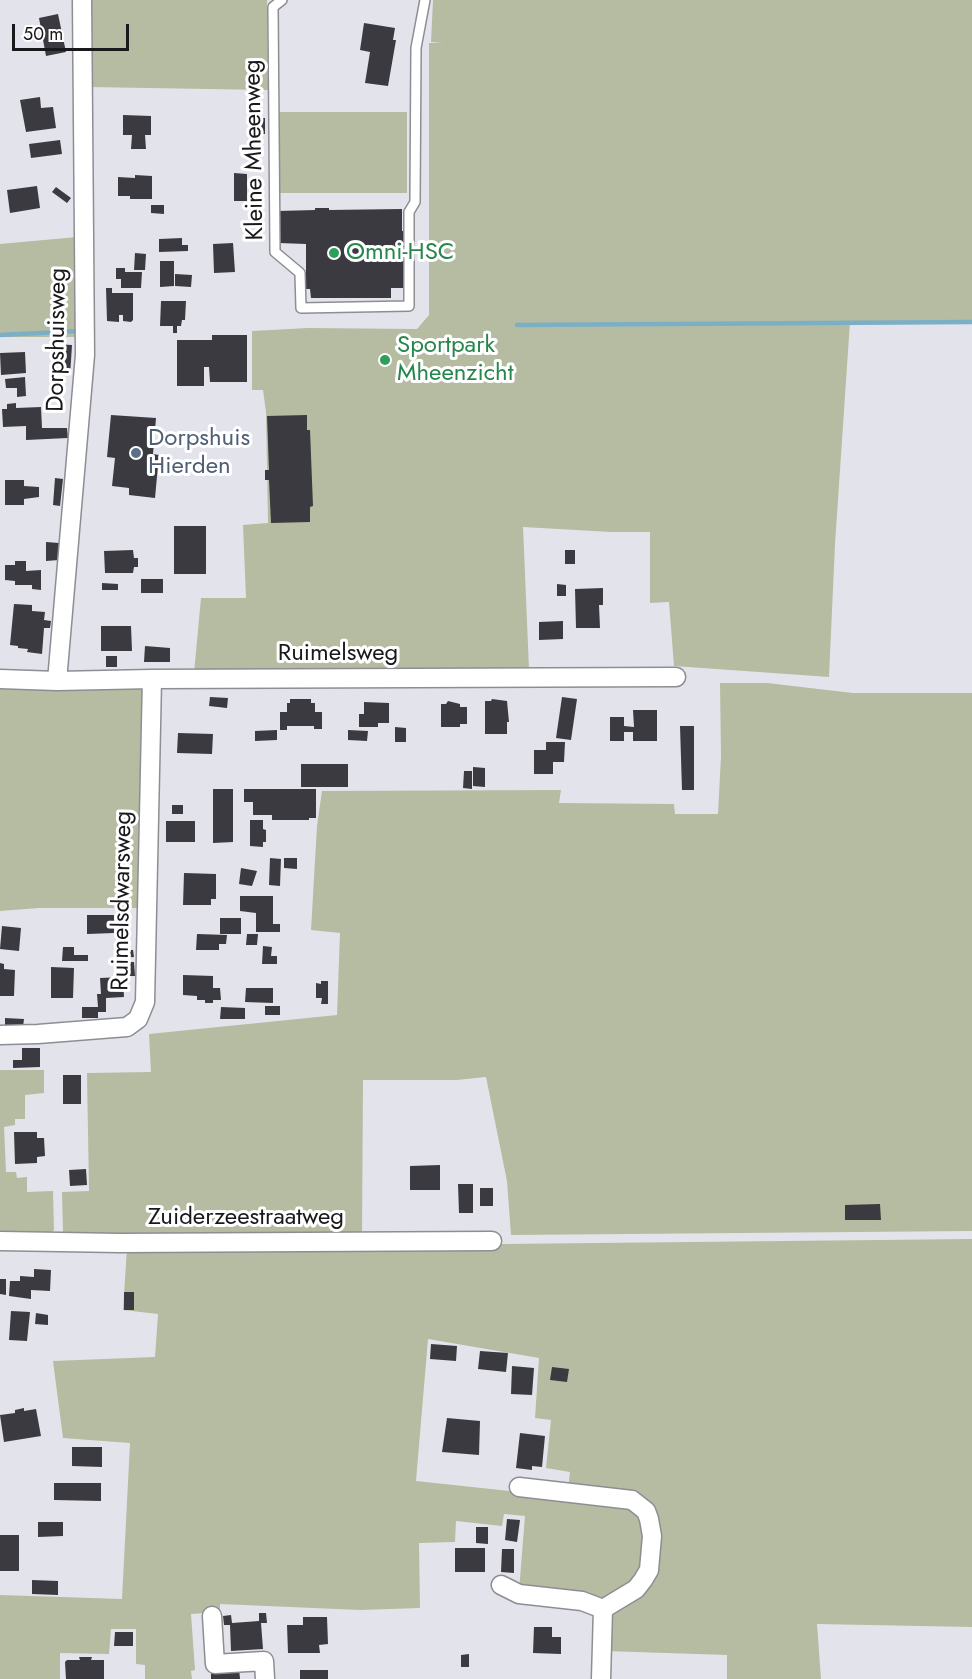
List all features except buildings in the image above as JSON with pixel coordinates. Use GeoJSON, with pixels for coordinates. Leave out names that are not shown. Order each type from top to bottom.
{"type":"FeatureCollection","features":[{"type":"Feature","properties":{"kind":"street","name":"Dorpshuisweg"},"geometry":{"type":"LineString","coordinates":[[57,681],[86,355],[82,0]]}},
{"type":"Feature","properties":{"kind":"street","name":"Ruimelsweg"},"geometry":{"type":"LineString","coordinates":[[0,679],[57,681],[676,677]]}},
{"type":"Feature","properties":{"kind":"street","name":"Ruimelsdwarsweg"},"geometry":{"type":"LineString","coordinates":[[0,1035],[127,1027],[138,1019],[145,1002],[152,679]]}},
{"type":"Feature","properties":{"kind":"street","name":"Zuiderzeestraatweg"},"geometry":{"type":"LineString","coordinates":[[0,1241],[96,1243],[492,1241]]}},
{"type":"Feature","properties":{"kind":"street"},"geometry":{"type":"LineString","coordinates":[[519,1487],[632,1500],[645,1511],[650,1519],[652,1536],[649,1570],[644,1581],[636,1589],[603,1609]]}},
{"type":"Feature","properties":{"kind":"street"},"geometry":{"type":"LineString","coordinates":[[501,1585],[519,1594],[582,1601],[603,1609]]}},
{"type":"Feature","properties":{"kind":"street"},"geometry":{"type":"LineString","coordinates":[[601,1679],[603,1609]]}},
{"type":"Feature","properties":{"kind":"street"},"geometry":{"type":"LineString","coordinates":[[212,1616],[215,1664],[264,1661],[265,1679]]}},
{"type":"Feature","properties":{"kind":"lane","name":"Kleine Mheenweg"},"geometry":{"type":"LineString","coordinates":[[282,0],[273,7],[275,252],[300,273],[301,308],[410,306],[409,212],[415,202],[416,48],[425,0]]}},
{"type":"Feature","properties":{"kind":"green space"},"geometry":{"type":"Polygon","coordinates":[[[87,0],[267,0],[268,90],[88,87],[87,0]]]}},
{"type":"Feature","properties":{"kind":"green space","name":"Sportpark Mheenzicht"},"geometry":{"type":"Polygon","coordinates":[[[433,0],[972,0],[972,320],[850,322],[835,544],[829,677],[674,666],[669,602],[650,603],[650,532],[523,527],[529,669],[194,673],[201,598],[246,598],[243,525],[268,523],[266,412],[263,390],[252,390],[252,331],[308,328],[417,329],[429,315],[429,43],[443,43],[431,42],[433,0]]]}},
{"type":"Feature","properties":{"kind":"green space"},"geometry":{"type":"Polygon","coordinates":[[[278,112],[407,112],[407,193],[278,193],[278,112]]]}},
{"type":"Feature","properties":{"kind":"green space"},"geometry":{"type":"Polygon","coordinates":[[[77,237],[76,337],[0,337],[0,244],[77,237]]]}},
{"type":"Feature","properties":{"kind":"green space"},"geometry":{"type":"Polygon","coordinates":[[[720,683],[767,683],[853,693],[972,693],[972,1231],[511,1235],[507,1181],[486,1077],[457,1080],[363,1080],[362,1237],[63,1233],[62,1192],[89,1191],[87,1073],[151,1072],[149,1034],[337,1015],[340,933],[311,930],[317,826],[322,791],[561,790],[559,803],[674,804],[675,814],[718,814],[721,756],[720,683]]]}},
{"type":"Feature","properties":{"kind":"green space"},"geometry":{"type":"Polygon","coordinates":[[[0,687],[148,689],[142,908],[39,908],[0,911],[0,687]]]}},
{"type":"Feature","properties":{"kind":"green space"},"geometry":{"type":"Polygon","coordinates":[[[0,1070],[44,1070],[44,1093],[25,1095],[25,1119],[15,1119],[15,1125],[4,1127],[6,1172],[16,1172],[17,1178],[27,1177],[27,1192],[53,1191],[54,1230],[44,1241],[0,1236],[0,1070]]]}},
{"type":"Feature","properties":{"kind":"green space"},"geometry":{"type":"Polygon","coordinates":[[[972,1239],[972,1627],[817,1624],[821,1679],[727,1679],[727,1655],[605,1651],[609,1611],[613,1606],[638,1592],[652,1571],[656,1536],[649,1509],[633,1497],[568,1490],[570,1472],[546,1468],[551,1420],[535,1418],[539,1358],[428,1339],[416,1481],[631,1504],[643,1513],[649,1536],[645,1568],[641,1578],[633,1586],[603,1603],[583,1598],[519,1591],[525,1516],[504,1514],[502,1526],[456,1521],[455,1542],[419,1543],[420,1608],[360,1610],[220,1604],[220,1612],[191,1614],[195,1670],[191,1671],[192,1679],[145,1679],[145,1665],[136,1664],[136,1629],[111,1629],[109,1654],[60,1653],[60,1679],[0,1679],[0,1595],[122,1599],[130,1443],[63,1438],[53,1361],[155,1357],[158,1314],[123,1310],[127,1248],[972,1239]]]}},
{"type":"Feature","properties":{"kind":"waterway"},"geometry":{"type":"LineString","coordinates":[[517,325],[972,322]]}},
{"type":"Feature","properties":{"kind":"waterway"},"geometry":{"type":"LineString","coordinates":[[0,335],[78,331]]}},
{"type":"Feature","properties":{"kind":"place","name":"Omni-HSC"},"geometry":{"type":"Point","coordinates":[334,253]}},
{"type":"Feature","properties":{"kind":"place","name":"Sportpark Mheenzicht"},"geometry":{"type":"Point","coordinates":[385,360]}},
{"type":"Feature","properties":{"kind":"place","name":"Dorpshuis Hierden"},"geometry":{"type":"Point","coordinates":[136,453]}}]}
